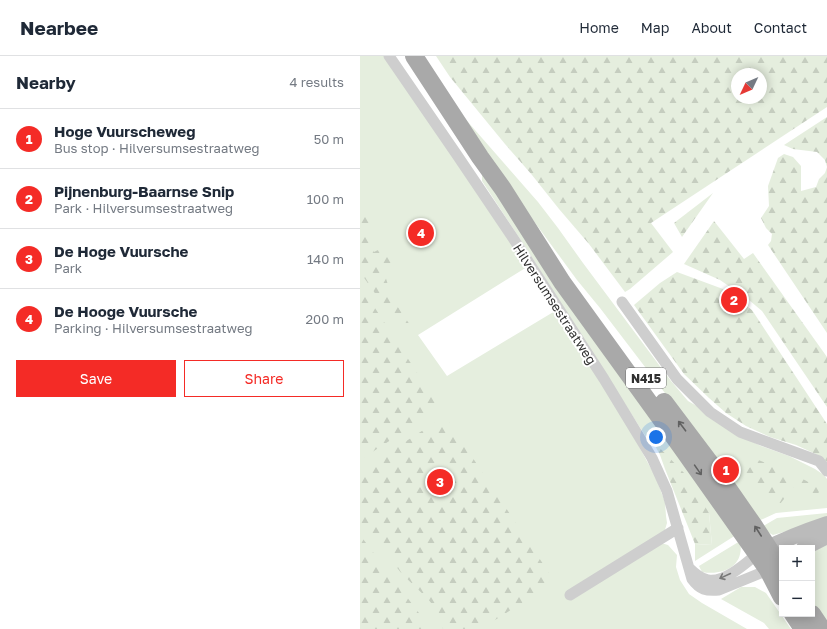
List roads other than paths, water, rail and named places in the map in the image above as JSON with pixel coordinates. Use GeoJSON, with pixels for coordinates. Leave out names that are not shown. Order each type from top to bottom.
{"type":"FeatureCollection","features":[{"type":"Feature","properties":{"kind":"main road","name":"Hilversumsestraatweg"},"geometry":{"type":"LineString","coordinates":[[414,56],[507,196],[713,467],[763,551],[778,567],[780,581]]}},
{"type":"Feature","properties":{"kind":"main road"},"geometry":{"type":"LineString","coordinates":[[795,617],[803,629]]}},
{"type":"Feature","properties":{"kind":"main road"},"geometry":{"type":"LineString","coordinates":[[814,617],[822,629]]}},
{"type":"Feature","properties":{"kind":"street","name":"Hilversumsestraatweg"},"geometry":{"type":"LineString","coordinates":[[389,56],[513,238],[608,386],[652,458],[667,492],[692,579],[703,590],[719,590],[778,567]]}},
{"type":"Feature","properties":{"kind":"street"},"geometry":{"type":"LineString","coordinates":[[622,302],[649,342],[677,379],[710,412],[740,432],[819,461],[827,471]]}},
{"type":"Feature","properties":{"kind":"street"},"geometry":{"type":"LineString","coordinates":[[689,568],[707,580],[716,580],[727,576],[763,551],[791,537],[827,524]]}},
{"type":"Feature","properties":{"kind":"street"},"geometry":{"type":"LineString","coordinates":[[570,596],[678,528]]}},
{"type":"Feature","properties":{"kind":"street"},"geometry":{"type":"LineString","coordinates":[[810,545],[827,536]]}},
{"type":"Feature","properties":{"kind":"place","name":"De Hooge Vuursche"},"geometry":{"type":"Point","coordinates":[421,233]}},
{"type":"Feature","properties":{"kind":"place","name":"Pijnenburg-Baarnse Snip"},"geometry":{"type":"Point","coordinates":[734,300]}},
{"type":"Feature","properties":{"kind":"place","name":"Hoge Vuurscheweg"},"geometry":{"type":"Point","coordinates":[726,470]}},
{"type":"Feature","properties":{"kind":"place","name":"De Hoge Vuursche"},"geometry":{"type":"Point","coordinates":[440,482]}}]}
